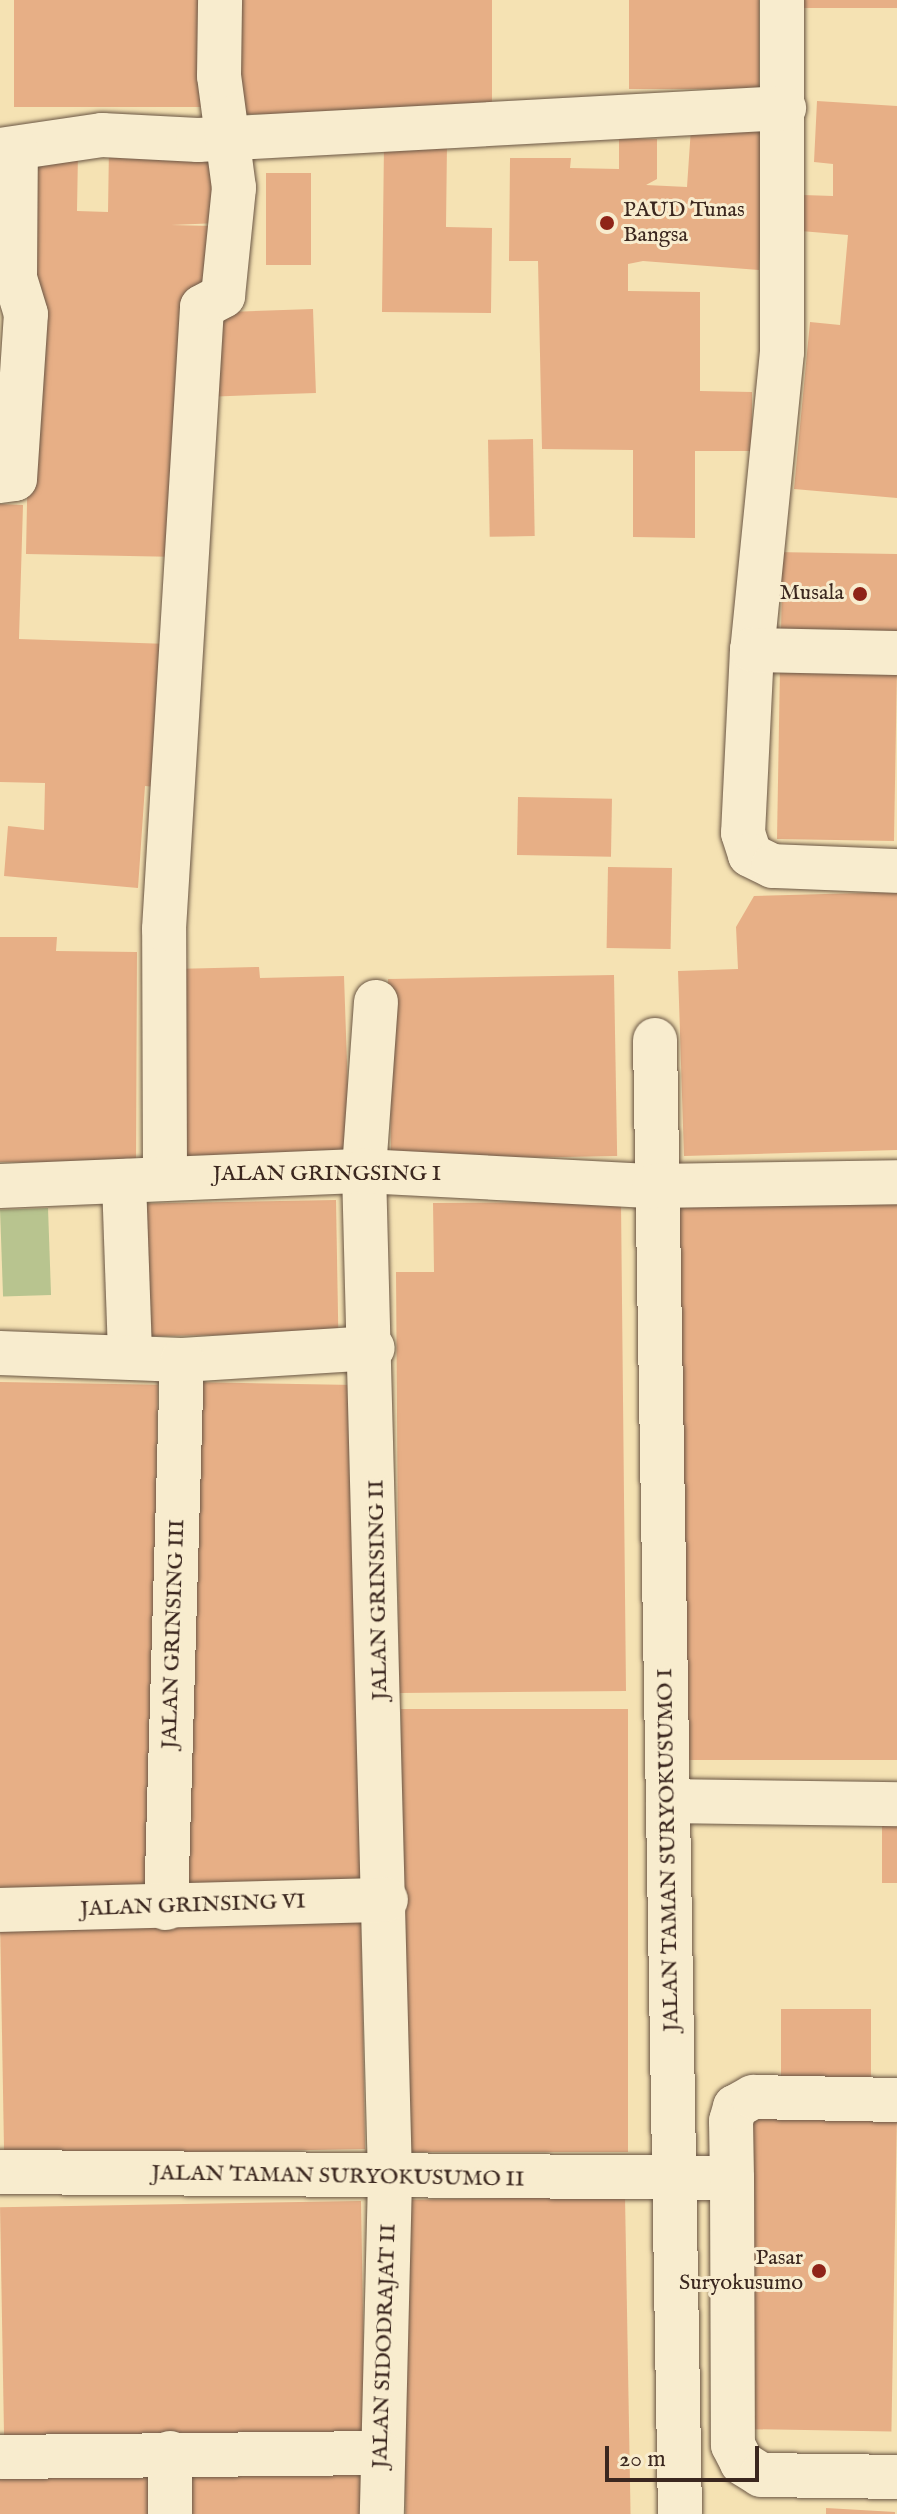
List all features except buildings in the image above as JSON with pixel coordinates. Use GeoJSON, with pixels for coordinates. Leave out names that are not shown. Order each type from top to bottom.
{"type":"FeatureCollection","features":[{"type":"Feature","properties":{"kind":"street"},"geometry":{"type":"LineString","coordinates":[[130,1354],[165,958],[202,307],[223,296],[234,188],[219,76],[220,0]]}},
{"type":"Feature","properties":{"kind":"street"},"geometry":{"type":"LineString","coordinates":[[782,0],[782,352],[752,650],[743,833],[750,855],[773,866],[897,871]]}},
{"type":"Feature","properties":{"kind":"street"},"geometry":{"type":"LineString","coordinates":[[0,481],[15,479],[26,314],[15,278],[8,149],[102,135],[198,140],[228,134],[784,108]]}},
{"type":"Feature","properties":{"kind":"street"},"geometry":{"type":"LineString","coordinates":[[752,650],[897,653]]}},
{"type":"Feature","properties":{"kind":"street","name":"JALAN GRINSING II"},"geometry":{"type":"LineString","coordinates":[[376,1002],[364,1171],[373,1348],[390,2179]]}},
{"type":"Feature","properties":{"kind":"street","name":"JALAN TAMAN SURYOKUSUMO I"},"geometry":{"type":"LineString","coordinates":[[655,1040],[654,1186],[676,2181],[680,2514]]}},
{"type":"Feature","properties":{"kind":"street","name":"JALAN GRINGSING I"},"geometry":{"type":"LineString","coordinates":[[0,1186],[364,1171],[654,1186],[897,1182]]}},
{"type":"Feature","properties":{"kind":"street"},"geometry":{"type":"LineString","coordinates":[[0,1353],[130,1354],[182,1360],[373,1348]]}},
{"type":"Feature","properties":{"kind":"street","name":"JALAN GRINSING III"},"geometry":{"type":"LineString","coordinates":[[166,1908],[182,1360]]}},
{"type":"Feature","properties":{"kind":"street"},"geometry":{"type":"LineString","coordinates":[[668,1801],[897,1804]]}},
{"type":"Feature","properties":{"kind":"street","name":"JALAN GRINSING VI"},"geometry":{"type":"LineString","coordinates":[[0,1910],[386,1900]]}},
{"type":"Feature","properties":{"kind":"street"},"geometry":{"type":"LineString","coordinates":[[897,2100],[753,2097],[735,2107],[731,2121],[733,2445],[742,2463],[761,2475],[897,2477]]}},
{"type":"Feature","properties":{"kind":"street","name":"JALAN TAMAN SURYOKUSUMO II"},"geometry":{"type":"LineString","coordinates":[[0,2172],[390,2179],[676,2181],[732,2178]]}},
{"type":"Feature","properties":{"kind":"street","name":"JALAN SIDODRAJAT II"},"geometry":{"type":"LineString","coordinates":[[382,2514],[381,2453],[390,2179]]}},
{"type":"Feature","properties":{"kind":"street"},"geometry":{"type":"LineString","coordinates":[[170,2453],[170,2514]]}},
{"type":"Feature","properties":{"kind":"street"},"geometry":{"type":"LineString","coordinates":[[0,2457],[381,2453]]}},
{"type":"Feature","properties":{"kind":"green space"},"geometry":{"type":"Polygon","coordinates":[[[48,1208],[51,1295],[3,1297],[0,1210],[48,1208]]]}},
{"type":"Feature","properties":{"kind":"place","name":"PAUD Tunas Bangsa"},"geometry":{"type":"Point","coordinates":[607,223]}},
{"type":"Feature","properties":{"kind":"place","name":"Musala"},"geometry":{"type":"Point","coordinates":[860,594]}},
{"type":"Feature","properties":{"kind":"place","name":"Pasar Suryokusumo"},"geometry":{"type":"Point","coordinates":[819,2271]}}]}
